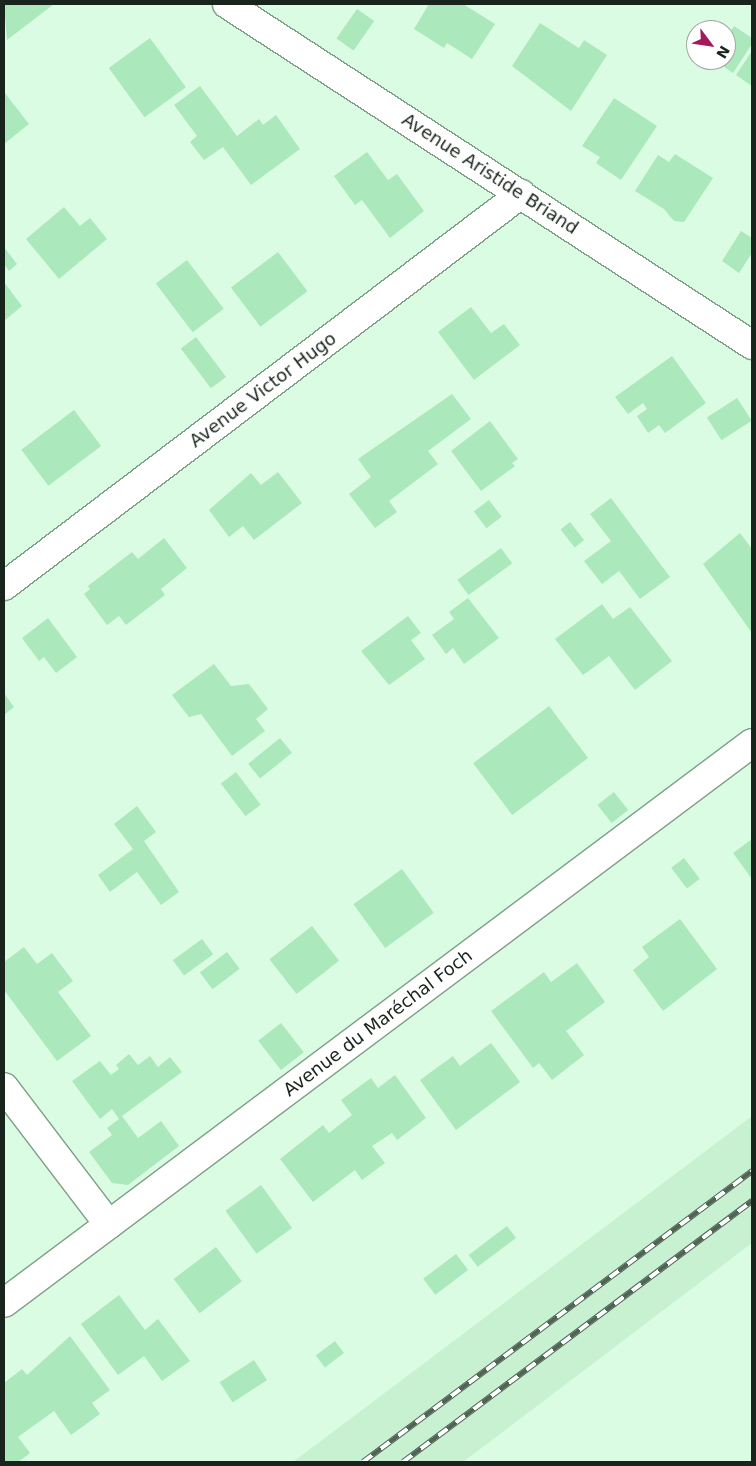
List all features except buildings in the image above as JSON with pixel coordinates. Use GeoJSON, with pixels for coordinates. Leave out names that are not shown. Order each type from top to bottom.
{"type":"FeatureCollection","features":[{"type":"Feature","properties":{"kind":"street","name":"Avenue Aristide Briand"},"geometry":{"type":"LineString","coordinates":[[227,4],[752,345]]}},
{"type":"Feature","properties":{"kind":"street","name":"Avenue Victor Hugo"},"geometry":{"type":"LineString","coordinates":[[4,586],[522,194]]}},
{"type":"Feature","properties":{"kind":"street","name":"Avenue du Maréchal Foch"},"geometry":{"type":"LineString","coordinates":[[4,1303],[752,743]]}},
{"type":"Feature","properties":{"kind":"street"},"geometry":{"type":"LineString","coordinates":[[4,1087],[109,1225]]}},
{"type":"Feature","properties":{"kind":"shaded area"},"geometry":{"type":"Polygon","coordinates":[[[752,1116],[752,1243],[463,1462],[293,1462],[752,1116]]]}},
{"type":"Feature","properties":{"kind":"railway"},"geometry":{"type":"LineString","coordinates":[[363,1462],[752,1171]]}},
{"type":"Feature","properties":{"kind":"railway"},"geometry":{"type":"LineString","coordinates":[[403,1462],[752,1201]]}}]}
